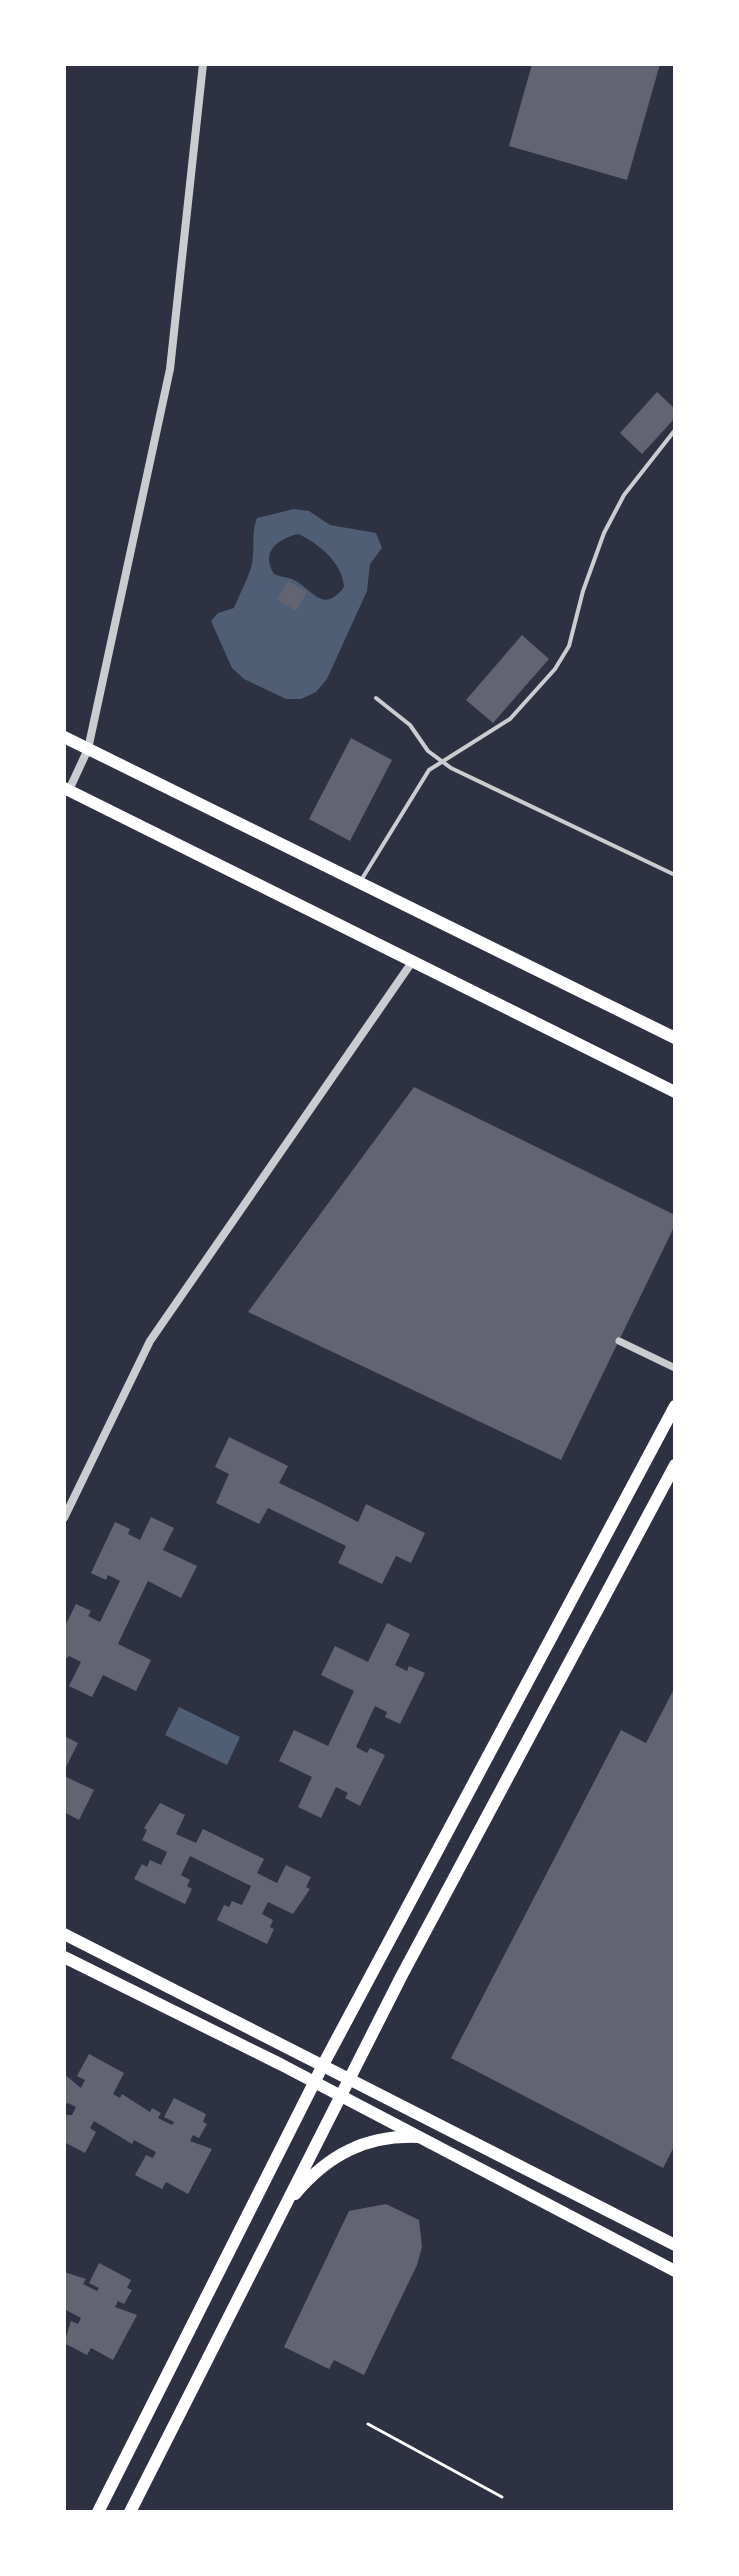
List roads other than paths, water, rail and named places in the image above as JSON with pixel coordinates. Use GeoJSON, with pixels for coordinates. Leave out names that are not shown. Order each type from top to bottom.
{"type":"FeatureCollection","features":[{"type":"Feature","properties":{"kind":"main road"},"geometry":{"type":"LineString","coordinates":[[64,737],[675,1038]]}},
{"type":"Feature","properties":{"kind":"main road"},"geometry":{"type":"LineString","coordinates":[[66,789],[675,1092]]}},
{"type":"Feature","properties":{"kind":"main road"},"geometry":{"type":"LineString","coordinates":[[98,2512],[314,2082],[675,1406]]}},
{"type":"Feature","properties":{"kind":"main road"},"geometry":{"type":"LineString","coordinates":[[130,2512],[340,2095],[675,1465]]}},
{"type":"Feature","properties":{"kind":"main road"},"geometry":{"type":"LineString","coordinates":[[64,1934],[324,2063],[675,2245]]}},
{"type":"Feature","properties":{"kind":"main road"},"geometry":{"type":"LineString","coordinates":[[64,1957],[340,2095],[675,2271]]}},
{"type":"Feature","properties":{"kind":"main road"},"geometry":{"type":"LineString","coordinates":[[282,2208],[330,2160],[355,2145],[390,2136],[421,2137]]}},
{"type":"Feature","properties":{"kind":"street"},"geometry":{"type":"LineString","coordinates":[[66,789],[88,749],[170,369],[203,64]]}},
{"type":"Feature","properties":{"kind":"street"},"geometry":{"type":"LineString","coordinates":[[64,1518],[150,1341],[412,962]]}},
{"type":"Feature","properties":{"kind":"street"},"geometry":{"type":"LineString","coordinates":[[619,1341],[675,1368]]}},
{"type":"Feature","properties":{"kind":"lane"},"geometry":{"type":"LineString","coordinates":[[360,883],[421,782],[440,761],[510,719],[555,669],[569,646],[583,591],[604,533],[624,495],[675,430]]}},
{"type":"Feature","properties":{"kind":"lane"},"geometry":{"type":"LineString","coordinates":[[376,698],[410,725],[440,761],[675,875]]}},
{"type":"Feature","properties":{"kind":"water"},"geometry":{"type":"Polygon","coordinates":[[[294,509],[309,511],[330,525],[376,533],[382,548],[370,564],[367,591],[327,679],[316,692],[301,699],[286,699],[244,679],[232,668],[211,621],[218,613],[234,608],[252,564],[257,518],[294,509]],[[298,534],[278,543],[270,553],[270,566],[274,574],[294,580],[318,597],[330,599],[344,587],[343,578],[335,562],[298,534]]]}},
{"type":"Feature","properties":{"kind":"water"},"geometry":{"type":"Polygon","coordinates":[[[179,1707],[240,1737],[227,1765],[165,1735],[179,1707]]]}}]}
